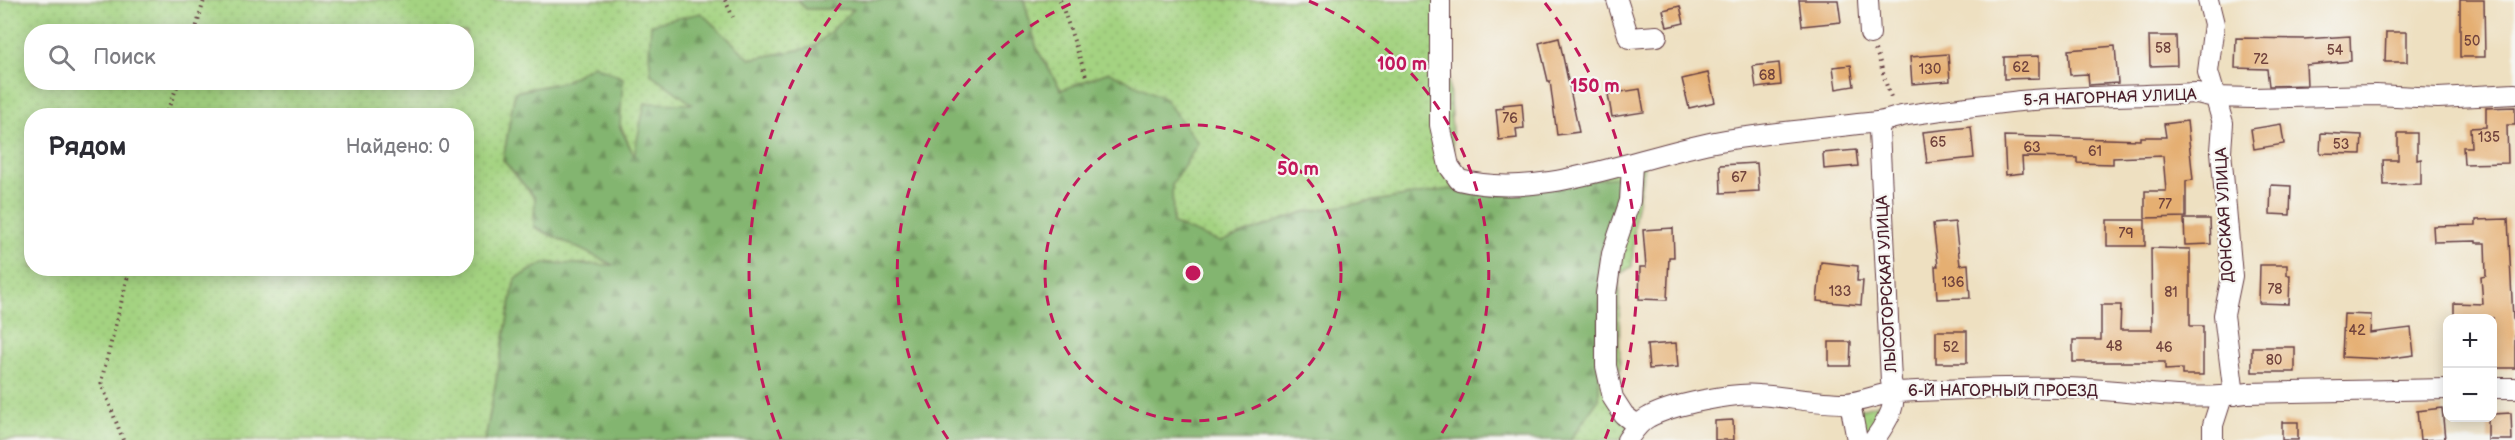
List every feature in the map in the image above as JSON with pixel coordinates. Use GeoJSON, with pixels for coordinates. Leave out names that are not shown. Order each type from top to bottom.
{"type":"FeatureCollection","features":[{"type":"Feature","properties":{"kind":"street"},"geometry":{"type":"LineString","coordinates":[[1440,0],[1440,125],[1449,166],[1459,180],[1482,186],[1530,185],[1632,165],[1630,201],[1612,254],[1606,294],[1606,366],[1613,398],[1632,433]]}},
{"type":"Feature","properties":{"kind":"street"},"geometry":{"type":"LineString","coordinates":[[1617,0],[1629,38],[1657,36]]}},
{"type":"Feature","properties":{"kind":"street"},"geometry":{"type":"LineString","coordinates":[[1868,0],[1870,34]]}},
{"type":"Feature","properties":{"kind":"street","name":"ДОНСКАЯ УЛИЦА"},"geometry":{"type":"LineString","coordinates":[[2208,0],[2214,24],[2208,72],[2223,123],[2221,151],[2232,276],[2224,315],[2228,396],[2213,425],[2213,440]]}},
{"type":"Feature","properties":{"kind":"street","name":"5-Я НАГОРНАЯ УЛИЦА"},"geometry":{"type":"LineString","coordinates":[[1632,165],[1718,142],[1814,127],[1881,122],[1901,116],[2021,101],[2197,93],[2214,97],[2253,98],[2375,95],[2438,98],[2515,94]]}},
{"type":"Feature","properties":{"kind":"street"},"geometry":{"type":"LineString","coordinates":[[2223,123],[2252,102],[2253,98]]}},
{"type":"Feature","properties":{"kind":"street","name":"ЛЫСОГОРСКАЯ УЛИЦА"},"geometry":{"type":"LineString","coordinates":[[1874,440],[1892,414],[1895,392],[1891,381],[1879,130],[1881,122]]}},
{"type":"Feature","properties":{"kind":"street","name":"6-Й НАГОРНЫЙ ПРОЕЗД"},"geometry":{"type":"LineString","coordinates":[[1632,433],[1649,417],[1699,401],[1725,396],[1757,394],[1830,403],[1850,403],[1895,392],[2066,388],[2189,397],[2443,389]]}},
{"type":"Feature","properties":{"kind":"street"},"geometry":{"type":"LineString","coordinates":[[2497,388],[2515,388]]}},
{"type":"Feature","properties":{"kind":"street"},"geometry":{"type":"LineString","coordinates":[[1850,403],[1857,440]]}},
{"type":"Feature","properties":{"kind":"path"},"geometry":{"type":"LineString","coordinates":[[197,24],[204,0]]}},
{"type":"Feature","properties":{"kind":"path"},"geometry":{"type":"LineString","coordinates":[[725,0],[733,17]]}},
{"type":"Feature","properties":{"kind":"path"},"geometry":{"type":"LineString","coordinates":[[1060,0],[1087,79]]}},
{"type":"Feature","properties":{"kind":"path"},"geometry":{"type":"LineString","coordinates":[[1870,34],[1882,64],[1888,90],[1901,116]]}},
{"type":"Feature","properties":{"kind":"path"},"geometry":{"type":"LineString","coordinates":[[169,108],[176,90]]}},
{"type":"Feature","properties":{"kind":"path"},"geometry":{"type":"LineString","coordinates":[[123,440],[101,382],[128,276]]}},
{"type":"Feature","properties":{"kind":"green space"},"geometry":{"type":"Polygon","coordinates":[[[0,0],[798,0],[806,9],[855,9],[814,47],[750,59],[701,13],[693,105],[634,156],[594,65],[564,82],[515,92],[503,160],[535,198],[534,227],[615,265],[544,263],[515,279],[485,440],[0,440],[0,0]]]}},
{"type":"Feature","properties":{"kind":"green space"},"geometry":{"type":"Polygon","coordinates":[[[798,0],[1024,0],[1037,49],[1061,90],[1109,72],[1164,98],[1198,143],[1172,185],[1173,224],[1220,242],[1304,212],[1451,189],[1467,194],[1618,177],[1621,198],[1600,252],[1599,399],[1570,440],[485,440],[515,279],[544,263],[613,265],[534,227],[535,198],[503,160],[515,92],[564,82],[594,65],[623,78],[620,127],[634,155],[645,103],[692,104],[651,74],[649,54],[651,24],[701,13],[750,59],[814,47],[854,9],[806,9],[798,0]]]}},
{"type":"Feature","properties":{"kind":"green space"},"geometry":{"type":"Polygon","coordinates":[[[1024,0],[1439,0],[1444,9],[1454,162],[1462,174],[1530,180],[1645,152],[1635,217],[1632,266],[1619,275],[1620,397],[1634,410],[1628,431],[1620,440],[1570,440],[1599,399],[1600,252],[1621,198],[1535,188],[1467,194],[1451,189],[1304,212],[1220,243],[1173,224],[1172,185],[1198,143],[1109,72],[1061,90],[1037,49],[1024,0]]]}},
{"type":"Feature","properties":{"kind":"green space"},"geometry":{"type":"Polygon","coordinates":[[[1882,403],[1887,406],[1887,412],[1861,440],[1860,409],[1882,403]]]}},
{"type":"Feature","properties":{"kind":"building"},"geometry":{"type":"Polygon","coordinates":[[[1799,0],[1838,0],[1841,22],[1802,26],[1799,0]]]}},
{"type":"Feature","properties":{"kind":"building"},"geometry":{"type":"Polygon","coordinates":[[[2460,0],[2484,0],[2485,57],[2460,57],[2460,0]]]}},
{"type":"Feature","properties":{"kind":"building"},"geometry":{"type":"Polygon","coordinates":[[[1680,6],[1684,23],[1667,27],[1663,10],[1680,6]]]}},
{"type":"Feature","properties":{"kind":"building"},"geometry":{"type":"Polygon","coordinates":[[[2386,32],[2407,32],[2407,62],[2385,62],[2386,32]]]}},
{"type":"Feature","properties":{"kind":"building"},"geometry":{"type":"Polygon","coordinates":[[[2149,36],[2176,36],[2177,65],[2150,66],[2149,36]]]}},
{"type":"Feature","properties":{"kind":"building"},"geometry":{"type":"Polygon","coordinates":[[[2350,36],[2351,61],[2306,65],[2307,85],[2269,86],[2267,69],[2235,68],[2236,38],[2304,39],[2350,36]]]}},
{"type":"Feature","properties":{"kind":"building"},"geometry":{"type":"Polygon","coordinates":[[[1559,38],[1579,132],[1557,135],[1550,81],[1548,81],[1539,43],[1559,38]]]}},
{"type":"Feature","properties":{"kind":"building"},"geometry":{"type":"Polygon","coordinates":[[[2115,46],[2118,83],[2089,85],[2088,74],[2070,75],[2068,50],[2115,46]]]}},
{"type":"Feature","properties":{"kind":"building"},"geometry":{"type":"Polygon","coordinates":[[[1948,54],[1950,81],[1912,84],[1910,57],[1948,54]]]}},
{"type":"Feature","properties":{"kind":"building"},"geometry":{"type":"Polygon","coordinates":[[[2039,56],[2039,78],[2004,79],[2004,57],[2039,56]]]}},
{"type":"Feature","properties":{"kind":"building"},"geometry":{"type":"Polygon","coordinates":[[[1779,63],[1781,85],[1756,88],[1753,66],[1779,63]]]}},
{"type":"Feature","properties":{"kind":"building"},"geometry":{"type":"Polygon","coordinates":[[[1851,65],[1854,86],[1836,89],[1833,67],[1851,65]]]}},
{"type":"Feature","properties":{"kind":"building"},"geometry":{"type":"Polygon","coordinates":[[[1708,73],[1715,102],[1689,108],[1682,79],[1708,73]]]}},
{"type":"Feature","properties":{"kind":"building"},"geometry":{"type":"Polygon","coordinates":[[[1640,89],[1644,112],[1612,117],[1608,94],[1640,89]]]}},
{"type":"Feature","properties":{"kind":"building"},"geometry":{"type":"Polygon","coordinates":[[[1522,103],[1524,128],[1516,129],[1517,138],[1499,140],[1496,109],[1504,108],[1503,105],[1522,103]]]}},
{"type":"Feature","properties":{"kind":"building"},"geometry":{"type":"Polygon","coordinates":[[[2515,107],[2515,125],[2507,125],[2508,163],[2464,164],[2463,147],[2471,147],[2470,128],[2486,127],[2486,108],[2515,107]]]}},
{"type":"Feature","properties":{"kind":"building"},"geometry":{"type":"Polygon","coordinates":[[[2187,121],[2193,180],[2186,181],[2186,217],[2145,218],[2145,191],[2166,191],[2163,156],[2113,158],[2113,164],[2077,163],[2077,158],[2022,157],[2023,173],[2006,175],[2004,136],[2140,140],[2140,137],[2166,137],[2164,124],[2187,121]]]}},
{"type":"Feature","properties":{"kind":"building"},"geometry":{"type":"Polygon","coordinates":[[[2281,124],[2284,144],[2254,149],[2251,129],[2281,124]]]}},
{"type":"Feature","properties":{"kind":"building"},"geometry":{"type":"Polygon","coordinates":[[[1971,127],[1974,158],[1927,163],[1923,132],[1971,127]]]}},
{"type":"Feature","properties":{"kind":"building"},"geometry":{"type":"Polygon","coordinates":[[[2321,133],[2362,135],[2361,154],[2320,153],[2321,133]]]}},
{"type":"Feature","properties":{"kind":"building"},"geometry":{"type":"Polygon","coordinates":[[[2398,133],[2417,133],[2417,160],[2421,159],[2421,184],[2384,185],[2383,160],[2398,160],[2398,133]]]}},
{"type":"Feature","properties":{"kind":"building"},"geometry":{"type":"Polygon","coordinates":[[[1856,150],[1858,166],[1824,169],[1823,153],[1856,150]]]}},
{"type":"Feature","properties":{"kind":"building"},"geometry":{"type":"Polygon","coordinates":[[[1757,163],[1759,191],[1721,193],[1720,165],[1757,163]]]}},
{"type":"Feature","properties":{"kind":"building"},"geometry":{"type":"Polygon","coordinates":[[[2271,185],[2291,186],[2290,215],[2270,214],[2271,185]]]}},
{"type":"Feature","properties":{"kind":"building"},"geometry":{"type":"Polygon","coordinates":[[[2184,219],[2210,219],[2211,244],[2185,245],[2184,219]]]}},
{"type":"Feature","properties":{"kind":"building"},"geometry":{"type":"Polygon","coordinates":[[[2508,219],[2513,319],[2515,320],[2515,368],[2497,368],[2497,314],[2454,314],[2454,303],[2483,304],[2481,277],[2486,276],[2485,243],[2476,243],[2476,241],[2434,242],[2433,226],[2476,225],[2476,220],[2508,219]]]}},
{"type":"Feature","properties":{"kind":"building"},"geometry":{"type":"Polygon","coordinates":[[[2107,220],[2145,220],[2145,246],[2107,246],[2107,220]]]}},
{"type":"Feature","properties":{"kind":"building"},"geometry":{"type":"Polygon","coordinates":[[[1955,222],[1960,265],[1968,264],[1970,298],[1937,299],[1935,266],[1938,266],[1933,224],[1955,222]]]}},
{"type":"Feature","properties":{"kind":"building"},"geometry":{"type":"Polygon","coordinates":[[[1673,228],[1674,257],[1669,257],[1667,300],[1639,299],[1640,267],[1646,267],[1643,230],[1673,228]]]}},
{"type":"Feature","properties":{"kind":"building"},"geometry":{"type":"Polygon","coordinates":[[[2151,248],[2190,249],[2190,326],[2203,326],[2203,375],[2182,375],[2182,369],[2165,370],[2165,362],[2073,362],[2073,340],[2101,340],[2101,305],[2121,305],[2120,330],[2152,330],[2151,248]]]}},
{"type":"Feature","properties":{"kind":"building"},"geometry":{"type":"Polygon","coordinates":[[[1821,262],[1858,266],[1857,281],[1863,281],[1861,305],[1817,301],[1821,262]]]}},
{"type":"Feature","properties":{"kind":"building"},"geometry":{"type":"Polygon","coordinates":[[[2260,265],[2287,265],[2287,275],[2290,275],[2289,304],[2259,303],[2260,265]]]}},
{"type":"Feature","properties":{"kind":"building"},"geometry":{"type":"Polygon","coordinates":[[[2344,314],[2371,315],[2370,333],[2411,328],[2414,355],[2384,359],[2342,357],[2344,314]]]}},
{"type":"Feature","properties":{"kind":"building"},"geometry":{"type":"Polygon","coordinates":[[[1936,331],[1967,331],[1967,363],[1936,363],[1936,331]]]}},
{"type":"Feature","properties":{"kind":"building"},"geometry":{"type":"Polygon","coordinates":[[[1829,342],[1851,342],[1850,366],[1829,366],[1829,342]]]}},
{"type":"Feature","properties":{"kind":"building"},"geometry":{"type":"Polygon","coordinates":[[[1676,343],[1678,367],[1649,369],[1647,345],[1676,343]]]}},
{"type":"Feature","properties":{"kind":"building"},"geometry":{"type":"Polygon","coordinates":[[[2252,347],[2295,347],[2295,372],[2252,372],[2252,347]]]}},
{"type":"Feature","properties":{"kind":"building"},"geometry":{"type":"Polygon","coordinates":[[[2442,408],[2445,439],[2420,440],[2417,411],[2442,408]]]}},
{"type":"Feature","properties":{"kind":"building"},"geometry":{"type":"Polygon","coordinates":[[[2511,413],[2512,440],[2488,440],[2488,422],[2497,422],[2497,414],[2511,413]]]}},
{"type":"Feature","properties":{"kind":"building"},"geometry":{"type":"Polygon","coordinates":[[[1733,420],[1734,440],[1715,440],[1715,421],[1733,420]]]}},
{"type":"Feature","properties":{"kind":"building"},"geometry":{"type":"Polygon","coordinates":[[[2282,422],[2298,422],[2298,440],[2282,440],[2282,422]]]}}]}
